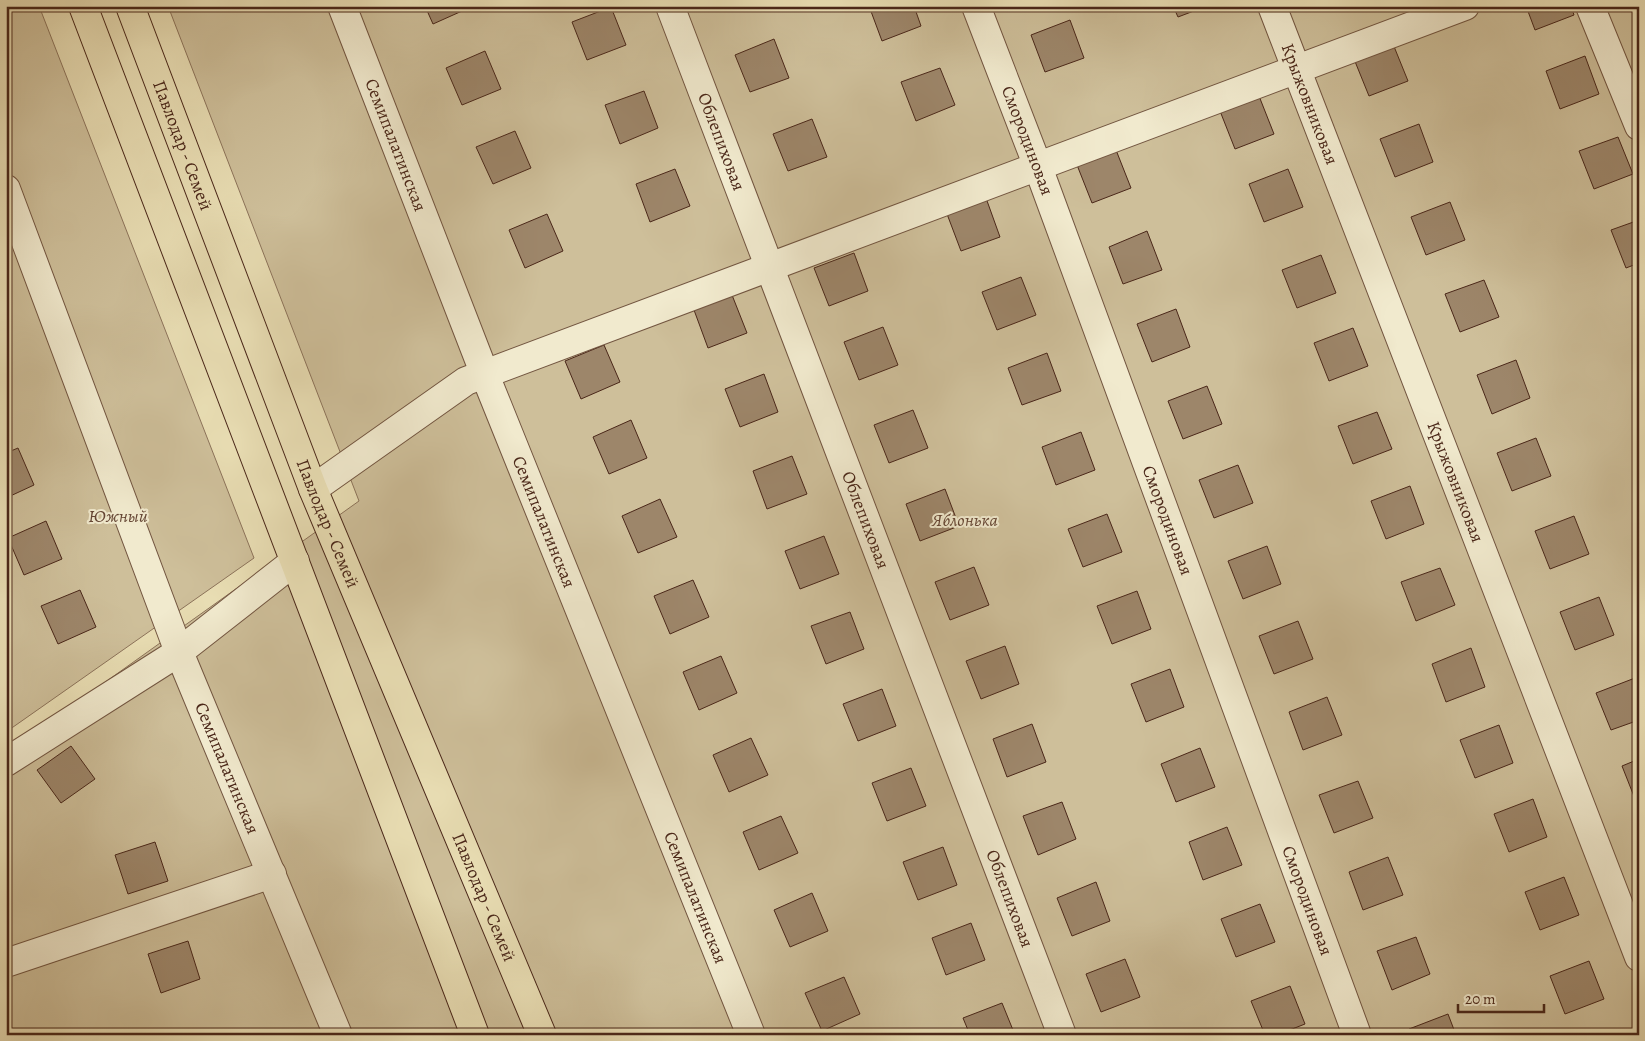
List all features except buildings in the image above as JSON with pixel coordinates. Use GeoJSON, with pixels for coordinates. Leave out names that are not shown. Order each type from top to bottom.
{"type":"FeatureCollection","features":[{"type":"Feature","properties":{"kind":"highway"},"geometry":{"type":"LineString","coordinates":[[84,6],[475,1035]]}},
{"type":"Feature","properties":{"kind":"highway","name":"Павлодар - Семей"},"geometry":{"type":"LineString","coordinates":[[130,6],[313,489],[542,1035]]}},
{"type":"Feature","properties":{"kind":"street","name":"Семипалатинская"},"geometry":{"type":"LineString","coordinates":[[342,6],[485,375],[751,1035]]}},
{"type":"Feature","properties":{"kind":"street","name":"Облепиховая"},"geometry":{"type":"LineString","coordinates":[[670,6],[1062,1035]]}},
{"type":"Feature","properties":{"kind":"street","name":"Смородиновая"},"geometry":{"type":"LineString","coordinates":[[976,6],[1038,167],[1357,1035]]}},
{"type":"Feature","properties":{"kind":"street","name":"Крыжовниковая"},"geometry":{"type":"LineString","coordinates":[[1272,6],[1639,957]]}},
{"type":"Feature","properties":{"kind":"street"},"geometry":{"type":"LineString","coordinates":[[313,489],[466,382],[1465,6]]}},
{"type":"Feature","properties":{"kind":"street"},"geometry":{"type":"LineString","coordinates":[[1590,6],[1639,126]]}},
{"type":"Feature","properties":{"kind":"street","name":"Семипалатинская"},"geometry":{"type":"LineString","coordinates":[[6,190],[179,652],[338,1035]]}},
{"type":"Feature","properties":{"kind":"street"},"geometry":{"type":"LineString","coordinates":[[6,762],[179,652],[294,561]]}},
{"type":"Feature","properties":{"kind":"street"},"geometry":{"type":"LineString","coordinates":[[6,963],[272,874]]}},
{"type":"Feature","properties":{"kind":"green space","name":"Южный"},"geometry":{"type":"Polygon","coordinates":[[[6,6],[39,6],[254,558],[6,732],[6,6]]]}},
{"type":"Feature","properties":{"kind":"green space","name":"Яблонька"},"geometry":{"type":"Polygon","coordinates":[[[168,6],[1639,6],[1639,1035],[6,1035],[6,753],[359,501],[168,6]]]}}]}
